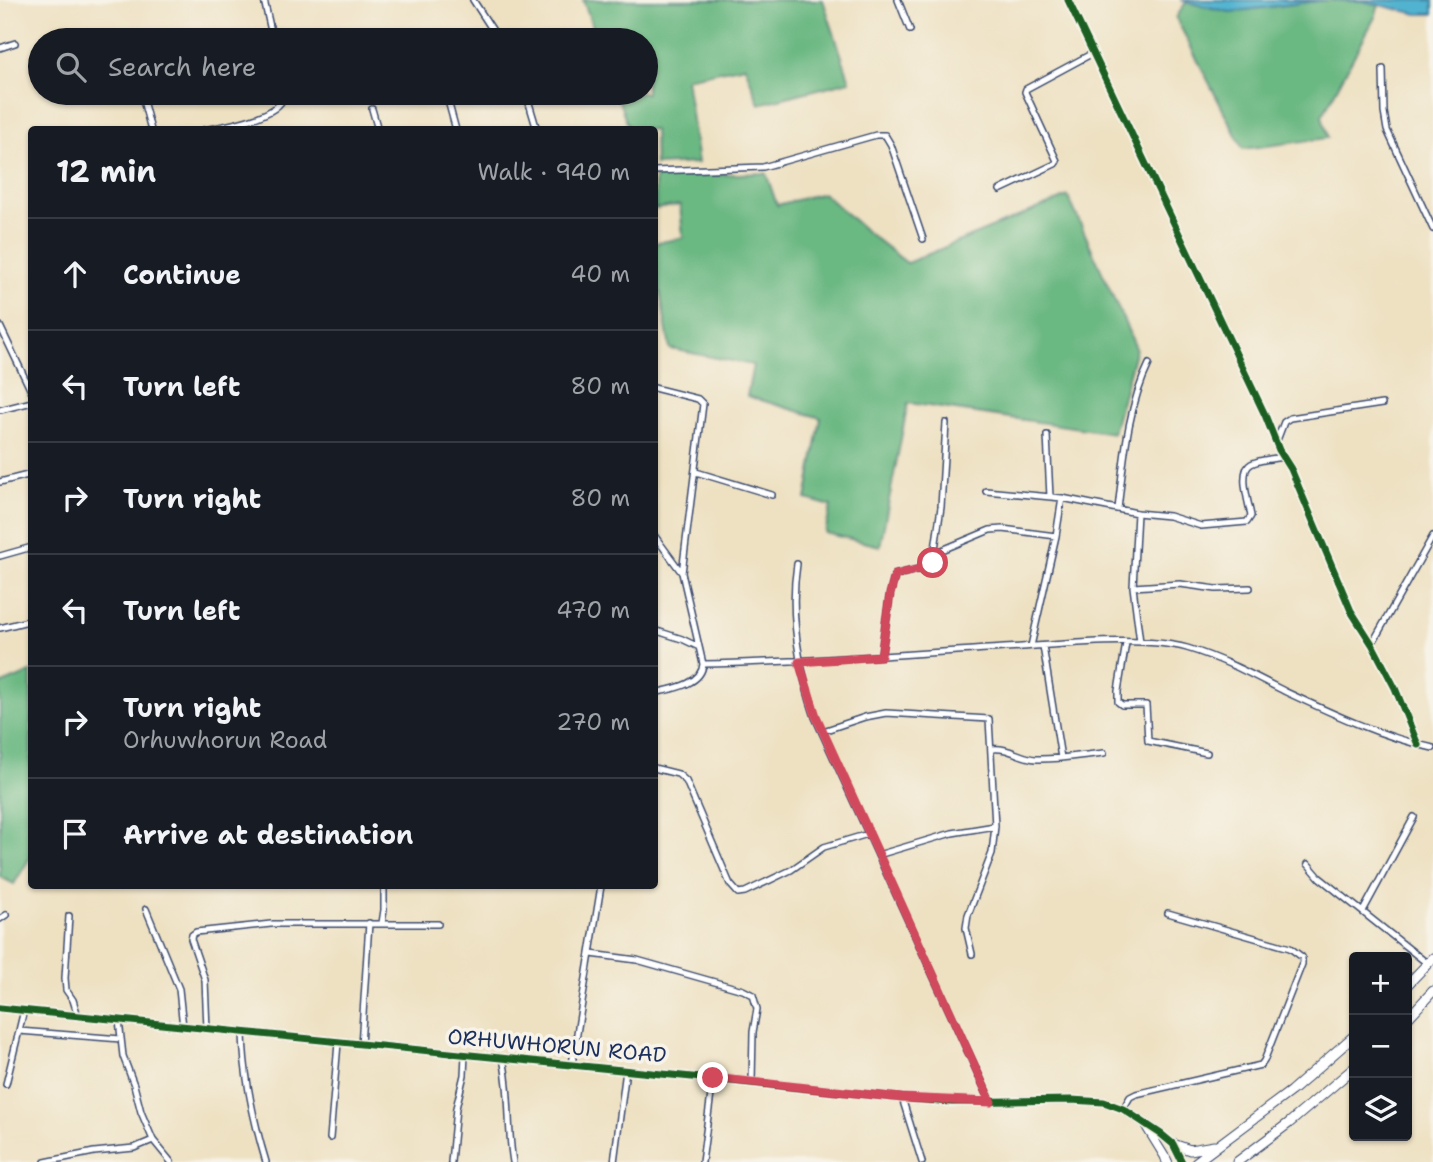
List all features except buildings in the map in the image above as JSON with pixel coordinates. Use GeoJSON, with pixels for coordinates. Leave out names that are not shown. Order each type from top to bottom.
{"type":"FeatureCollection","features":[{"type":"Feature","properties":{"kind":"main road"},"geometry":{"type":"LineString","coordinates":[[1412,980],[1431,961]]}},
{"type":"Feature","properties":{"kind":"main road"},"geometry":{"type":"LineString","coordinates":[[1411,1015],[1433,991]]}},
{"type":"Feature","properties":{"kind":"main road"},"geometry":{"type":"LineString","coordinates":[[1195,1162],[1291,1091],[1349,1040]]}},
{"type":"Feature","properties":{"kind":"main road"},"geometry":{"type":"LineString","coordinates":[[1237,1162],[1349,1072]]}},
{"type":"Feature","properties":{"kind":"main road"},"geometry":{"type":"LineString","coordinates":[[1173,1143],[1190,1150],[1219,1145]]}},
{"type":"Feature","properties":{"kind":"street"},"geometry":{"type":"LineString","coordinates":[[264,0],[270,28]]}},
{"type":"Feature","properties":{"kind":"street"},"geometry":{"type":"LineString","coordinates":[[473,0],[491,28]]}},
{"type":"Feature","properties":{"kind":"street"},"geometry":{"type":"LineString","coordinates":[[898,0],[910,30]]}},
{"type":"Feature","properties":{"kind":"street"},"geometry":{"type":"LineString","coordinates":[[1068,0],[1276,443],[1291,469],[1351,611],[1395,688],[1418,745]]}},
{"type":"Feature","properties":{"kind":"street"},"geometry":{"type":"LineString","coordinates":[[0,48],[15,43]]}},
{"type":"Feature","properties":{"kind":"street"},"geometry":{"type":"LineString","coordinates":[[1000,190],[1057,161],[1026,89],[1093,53]]}},
{"type":"Feature","properties":{"kind":"street"},"geometry":{"type":"LineString","coordinates":[[1383,69],[1387,130],[1433,229]]}},
{"type":"Feature","properties":{"kind":"street"},"geometry":{"type":"LineString","coordinates":[[144,105],[150,126]]}},
{"type":"Feature","properties":{"kind":"street"},"geometry":{"type":"LineString","coordinates":[[222,126],[253,119],[281,105]]}},
{"type":"Feature","properties":{"kind":"street"},"geometry":{"type":"LineString","coordinates":[[449,105],[455,126]]}},
{"type":"Feature","properties":{"kind":"street"},"geometry":{"type":"LineString","coordinates":[[530,105],[536,126]]}},
{"type":"Feature","properties":{"kind":"street"},"geometry":{"type":"LineString","coordinates":[[372,109],[377,126]]}},
{"type":"Feature","properties":{"kind":"street"},"geometry":{"type":"LineString","coordinates":[[658,171],[763,167],[876,135],[885,135],[923,239]]}},
{"type":"Feature","properties":{"kind":"street"},"geometry":{"type":"LineString","coordinates":[[0,326],[28,385]]}},
{"type":"Feature","properties":{"kind":"street"},"geometry":{"type":"LineString","coordinates":[[1118,509],[1131,413],[1149,364]]}},
{"type":"Feature","properties":{"kind":"street"},"geometry":{"type":"LineString","coordinates":[[658,389],[698,399],[703,404],[682,573],[703,670],[694,680],[658,692]]}},
{"type":"Feature","properties":{"kind":"street"},"geometry":{"type":"LineString","coordinates":[[0,410],[28,403]]}},
{"type":"Feature","properties":{"kind":"street"},"geometry":{"type":"LineString","coordinates":[[1276,443],[1284,422],[1290,418],[1382,404]]}},
{"type":"Feature","properties":{"kind":"street"},"geometry":{"type":"LineString","coordinates":[[881,656],[895,575],[932,566],[941,507],[946,423]]}},
{"type":"Feature","properties":{"kind":"street"},"geometry":{"type":"LineString","coordinates":[[1047,435],[1050,497]]}},
{"type":"Feature","properties":{"kind":"street"},"geometry":{"type":"LineString","coordinates":[[986,491],[1062,498],[1137,513],[1169,516],[1201,526],[1247,522],[1251,516],[1245,491],[1244,470],[1255,462],[1283,457]]}},
{"type":"Feature","properties":{"kind":"street"},"geometry":{"type":"LineString","coordinates":[[696,472],[772,495]]}},
{"type":"Feature","properties":{"kind":"street"},"geometry":{"type":"LineString","coordinates":[[0,482],[28,475]]}},
{"type":"Feature","properties":{"kind":"street"},"geometry":{"type":"LineString","coordinates":[[1031,646],[1062,498]]}},
{"type":"Feature","properties":{"kind":"street"},"geometry":{"type":"LineString","coordinates":[[1137,513],[1133,587],[1140,642]]}},
{"type":"Feature","properties":{"kind":"street"},"geometry":{"type":"LineString","coordinates":[[935,553],[990,530],[1003,529],[1056,536]]}},
{"type":"Feature","properties":{"kind":"street"},"geometry":{"type":"LineString","coordinates":[[1372,644],[1433,536]]}},
{"type":"Feature","properties":{"kind":"street"},"geometry":{"type":"LineString","coordinates":[[658,540],[682,573]]}},
{"type":"Feature","properties":{"kind":"street"},"geometry":{"type":"LineString","coordinates":[[0,556],[28,548]]}},
{"type":"Feature","properties":{"kind":"street"},"geometry":{"type":"LineString","coordinates":[[797,564],[794,582],[799,662],[811,704],[991,1102]]}},
{"type":"Feature","properties":{"kind":"street"},"geometry":{"type":"LineString","coordinates":[[1133,587],[1180,584],[1216,590],[1250,589]]}},
{"type":"Feature","properties":{"kind":"street"},"geometry":{"type":"LineString","coordinates":[[0,628],[28,621]]}},
{"type":"Feature","properties":{"kind":"street"},"geometry":{"type":"LineString","coordinates":[[658,631],[699,647]]}},
{"type":"Feature","properties":{"kind":"street"},"geometry":{"type":"LineString","coordinates":[[703,664],[799,662],[1031,646],[1140,642],[1186,648],[1211,657],[1342,716],[1418,745],[1433,748]]}},
{"type":"Feature","properties":{"kind":"street"},"geometry":{"type":"LineString","coordinates":[[1126,643],[1118,702],[1122,705],[1146,705],[1148,741],[1207,753]]}},
{"type":"Feature","properties":{"kind":"street"},"geometry":{"type":"LineString","coordinates":[[1043,646],[1061,758]]}},
{"type":"Feature","properties":{"kind":"street"},"geometry":{"type":"LineString","coordinates":[[823,731],[865,716],[886,713],[986,717],[990,723],[995,826],[992,853],[968,915],[966,928],[972,954]]}},
{"type":"Feature","properties":{"kind":"street"},"geometry":{"type":"LineString","coordinates":[[992,749],[1007,749],[1037,759],[1104,753]]}},
{"type":"Feature","properties":{"kind":"street"},"geometry":{"type":"LineString","coordinates":[[658,769],[678,774],[686,781],[730,884],[738,893],[791,870],[824,847],[869,834]]}},
{"type":"Feature","properties":{"kind":"street"},"geometry":{"type":"LineString","coordinates":[[1363,911],[1414,817]]}},
{"type":"Feature","properties":{"kind":"street"},"geometry":{"type":"LineString","coordinates":[[878,855],[952,833],[995,826]]}},
{"type":"Feature","properties":{"kind":"street"},"geometry":{"type":"LineString","coordinates":[[1308,864],[1320,878],[1431,961]]}},
{"type":"Feature","properties":{"kind":"street"},"geometry":{"type":"LineString","coordinates":[[382,923],[384,889]]}},
{"type":"Feature","properties":{"kind":"street"},"geometry":{"type":"LineString","coordinates":[[572,1064],[601,889]]}},
{"type":"Feature","properties":{"kind":"street"},"geometry":{"type":"LineString","coordinates":[[146,909],[179,989],[183,1027]]}},
{"type":"Feature","properties":{"kind":"street"},"geometry":{"type":"LineString","coordinates":[[1123,1109],[1130,1097],[1136,1094],[1261,1065],[1302,964],[1302,957],[1290,948],[1168,914]]}},
{"type":"Feature","properties":{"kind":"street"},"geometry":{"type":"LineString","coordinates":[[69,916],[66,990],[73,999],[78,1016]]}},
{"type":"Feature","properties":{"kind":"street"},"geometry":{"type":"LineString","coordinates":[[360,1045],[369,923]]}},
{"type":"Feature","properties":{"kind":"street"},"geometry":{"type":"LineString","coordinates":[[206,1029],[205,980],[191,939],[196,932],[271,924],[438,924]]}},
{"type":"Feature","properties":{"kind":"street"},"geometry":{"type":"LineString","coordinates":[[590,954],[637,960],[753,995],[757,1009],[753,1032],[752,1082]]}},
{"type":"Feature","properties":{"kind":"street","name":"ORHUWHORUN ROAD"},"geometry":{"type":"LineString","coordinates":[[0,1008],[902,1098],[991,1102],[1090,1100],[1123,1109],[1173,1143]]}},
{"type":"Feature","properties":{"kind":"street"},"geometry":{"type":"LineString","coordinates":[[6,1084],[24,1010]]}},
{"type":"Feature","properties":{"kind":"street"},"geometry":{"type":"LineString","coordinates":[[119,1020],[126,1068],[153,1140],[171,1162]]}},
{"type":"Feature","properties":{"kind":"street"},"geometry":{"type":"LineString","coordinates":[[19,1031],[121,1039]]}},
{"type":"Feature","properties":{"kind":"street"},"geometry":{"type":"LineString","coordinates":[[243,1033],[244,1066],[252,1116],[266,1162]]}},
{"type":"Feature","properties":{"kind":"street"},"geometry":{"type":"LineString","coordinates":[[330,1138],[338,1043]]}},
{"type":"Feature","properties":{"kind":"street"},"geometry":{"type":"LineString","coordinates":[[451,1162],[456,1108],[466,1055]]}},
{"type":"Feature","properties":{"kind":"street"},"geometry":{"type":"LineString","coordinates":[[503,1059],[507,1078],[508,1133],[513,1162]]}},
{"type":"Feature","properties":{"kind":"street"},"geometry":{"type":"LineString","coordinates":[[614,1162],[626,1070]]}},
{"type":"Feature","properties":{"kind":"street"},"geometry":{"type":"LineString","coordinates":[[702,1162],[713,1078]]}},
{"type":"Feature","properties":{"kind":"street"},"geometry":{"type":"LineString","coordinates":[[902,1098],[922,1162]]}},
{"type":"Feature","properties":{"kind":"street"},"geometry":{"type":"LineString","coordinates":[[1146,1125],[1167,1161]]}},
{"type":"Feature","properties":{"kind":"street"},"geometry":{"type":"LineString","coordinates":[[45,1162],[134,1147],[153,1140]]}},
{"type":"Feature","properties":{"kind":"street"},"geometry":{"type":"LineString","coordinates":[[1173,1143],[1182,1162]]}},
{"type":"Feature","properties":{"kind":"green space"},"geometry":{"type":"Polygon","coordinates":[[[583,0],[823,0],[850,81],[759,104],[745,66],[686,78],[698,163],[658,165],[658,126],[628,126],[620,105],[658,105],[658,28],[594,28],[583,0]]]}},
{"type":"Feature","properties":{"kind":"green space"},"geometry":{"type":"Polygon","coordinates":[[[1325,0],[1363,1],[1379,5],[1322,116],[1328,138],[1243,149],[1176,18],[1186,2],[1230,12],[1325,0]]]}},
{"type":"Feature","properties":{"kind":"green space"},"geometry":{"type":"Polygon","coordinates":[[[766,173],[777,205],[823,193],[907,263],[1068,196],[1136,348],[1113,433],[908,403],[880,546],[825,533],[831,506],[806,499],[821,418],[747,396],[753,365],[670,349],[658,280],[658,242],[683,238],[680,205],[658,209],[658,177],[766,173]]]}},
{"type":"Feature","properties":{"kind":"green space"},"geometry":{"type":"Polygon","coordinates":[[[28,673],[28,861],[14,884],[0,877],[0,685],[28,673]]]}},
{"type":"Feature","properties":{"kind":"water"},"geometry":{"type":"Polygon","coordinates":[[[1180,0],[1325,0],[1230,12],[1180,0]]]}},
{"type":"Feature","properties":{"kind":"water"},"geometry":{"type":"Polygon","coordinates":[[[1330,0],[1433,0],[1433,14],[1417,14],[1363,1],[1330,0]]]}},
{"type":"Feature","properties":{"kind":"cycle path"},"geometry":{"type":"LineString","coordinates":[[1068,0],[1265,415],[1279,450],[1291,469],[1351,611],[1395,688],[1418,745]]}},
{"type":"Feature","properties":{"kind":"cycle path"},"geometry":{"type":"LineString","coordinates":[[0,1008],[902,1098],[952,1102],[1104,1102],[1123,1109],[1161,1134],[1173,1144],[1182,1162]]}},
{"type":"Feature","properties":{"kind":"route"},"geometry":{"type":"LineString","coordinates":[[713,1078],[902,1098],[991,1102],[816,716],[799,662],[881,656],[892,580],[895,575],[932,566],[933,563]]}}]}
